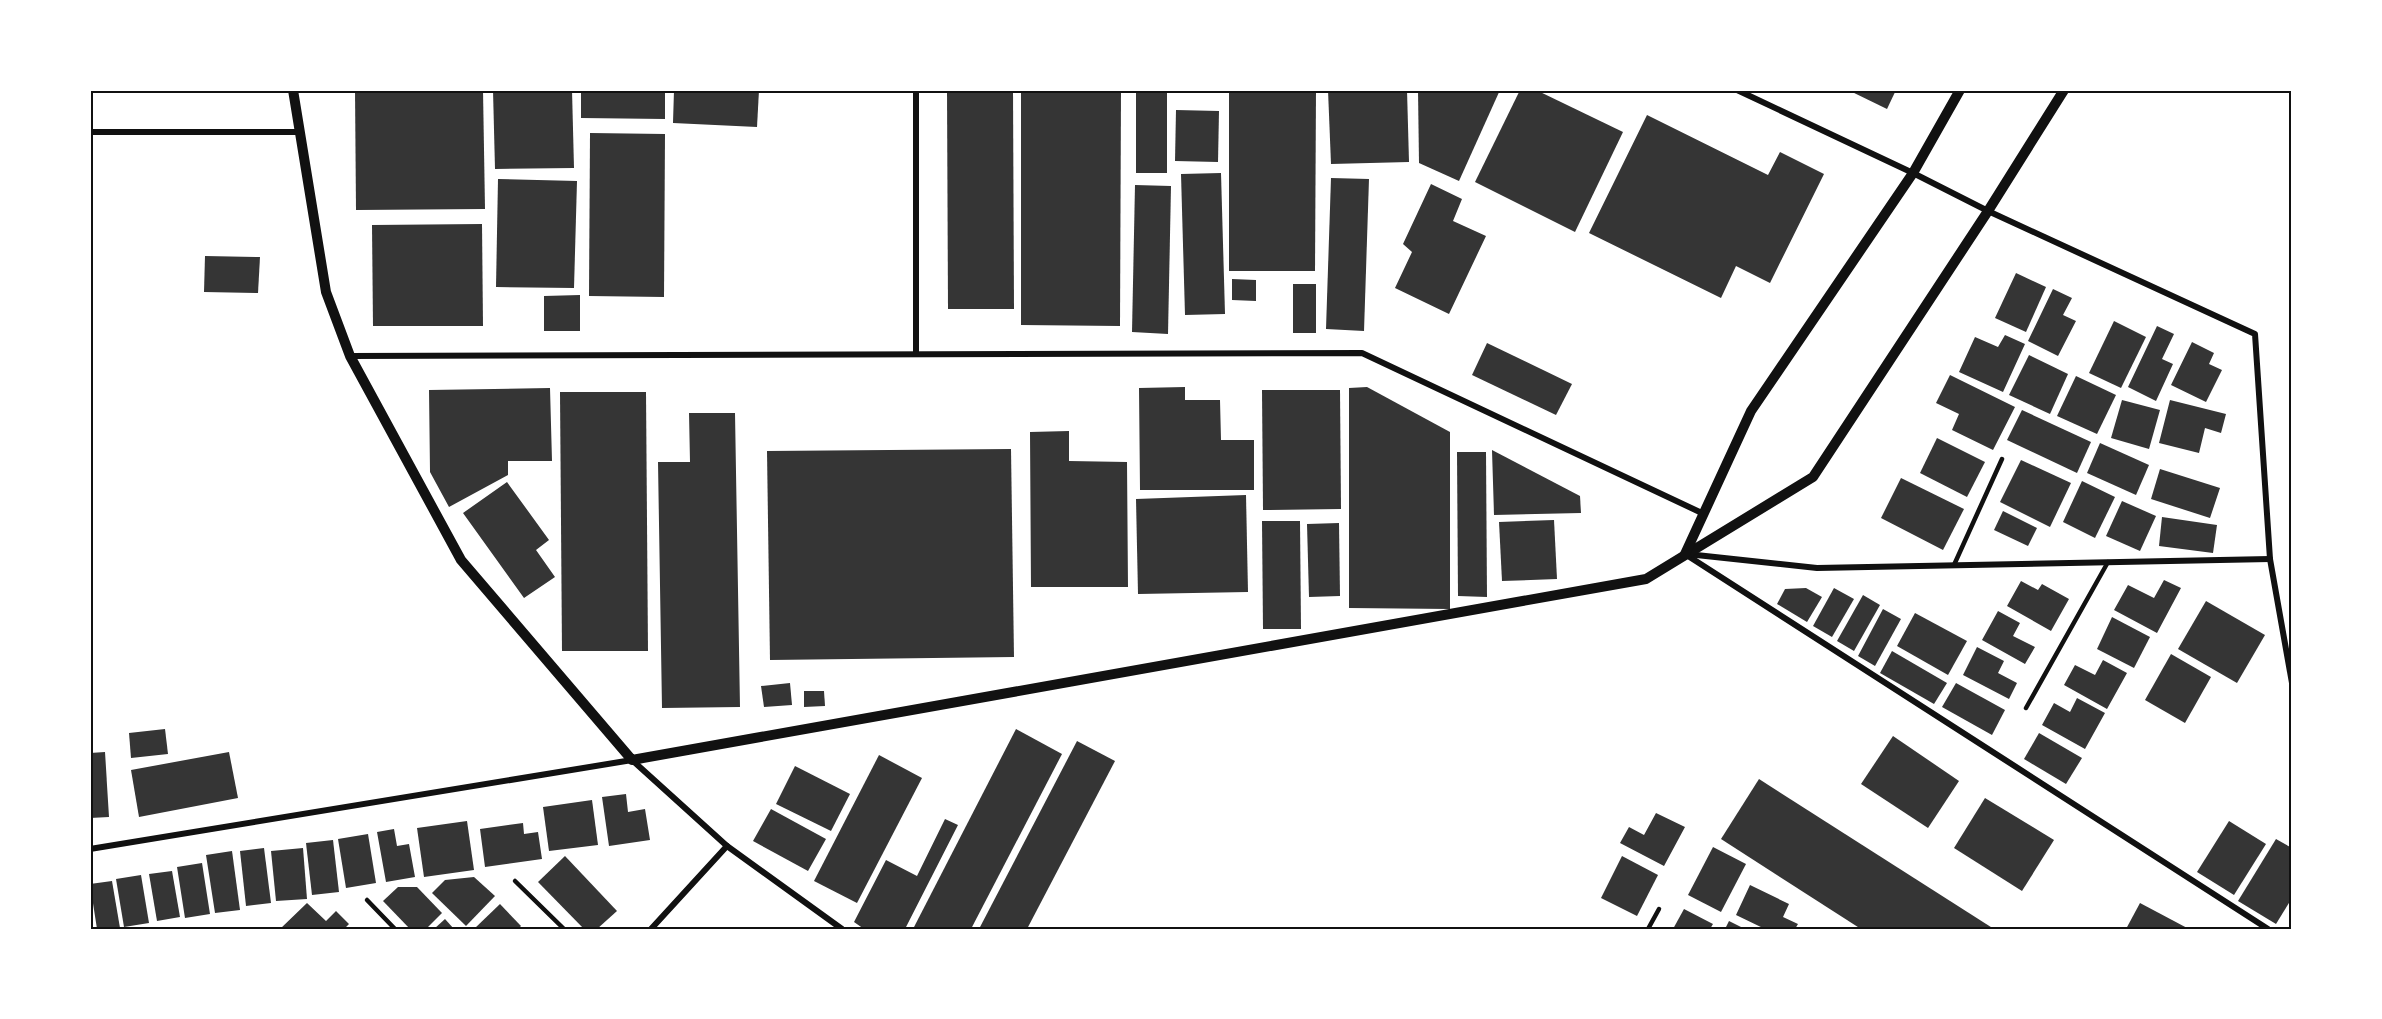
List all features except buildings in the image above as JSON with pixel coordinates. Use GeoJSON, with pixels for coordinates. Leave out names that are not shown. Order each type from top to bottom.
{"type":"FeatureCollection","features":[{"type":"Feature","properties":{"kind":"street"},"geometry":{"type":"LineString","coordinates":[[293,90],[326,292],[350,356],[460,560],[632,760],[727,846],[842,929]]}},
{"type":"Feature","properties":{"kind":"street"},"geometry":{"type":"LineString","coordinates":[[916,90],[916,354]]}},
{"type":"Feature","properties":{"kind":"street"},"geometry":{"type":"LineString","coordinates":[[1737,90],[1988,211],[2255,334],[2270,559],[2292,682]]}},
{"type":"Feature","properties":{"kind":"street"},"geometry":{"type":"LineString","coordinates":[[1685,554],[1751,411],[1913,173],[1960,90]]}},
{"type":"Feature","properties":{"kind":"street"},"geometry":{"type":"LineString","coordinates":[[90,849],[632,760],[1646,579],[1813,477],[1988,211],[2064,90]]}},
{"type":"Feature","properties":{"kind":"street"},"geometry":{"type":"LineString","coordinates":[[90,132],[301,132]]}},
{"type":"Feature","properties":{"kind":"street"},"geometry":{"type":"LineString","coordinates":[[350,356],[1362,352],[1704,514]]}},
{"type":"Feature","properties":{"kind":"street"},"geometry":{"type":"LineString","coordinates":[[1685,554],[1817,568],[2270,559]]}},
{"type":"Feature","properties":{"kind":"street"},"geometry":{"type":"LineString","coordinates":[[1685,554],[2268,929]]}},
{"type":"Feature","properties":{"kind":"street"},"geometry":{"type":"LineString","coordinates":[[651,929],[727,846]]}},
{"type":"Feature","properties":{"kind":"lane"},"geometry":{"type":"LineString","coordinates":[[1954,565],[2002,459]]}},
{"type":"Feature","properties":{"kind":"lane"},"geometry":{"type":"LineString","coordinates":[[2026,708],[2108,562]]}},
{"type":"Feature","properties":{"kind":"lane"},"geometry":{"type":"LineString","coordinates":[[515,880],[564,929]]}},
{"type":"Feature","properties":{"kind":"lane"},"geometry":{"type":"LineString","coordinates":[[368,900],[395,929]]}},
{"type":"Feature","properties":{"kind":"lane"},"geometry":{"type":"LineString","coordinates":[[1648,929],[1659,909]]}}]}
